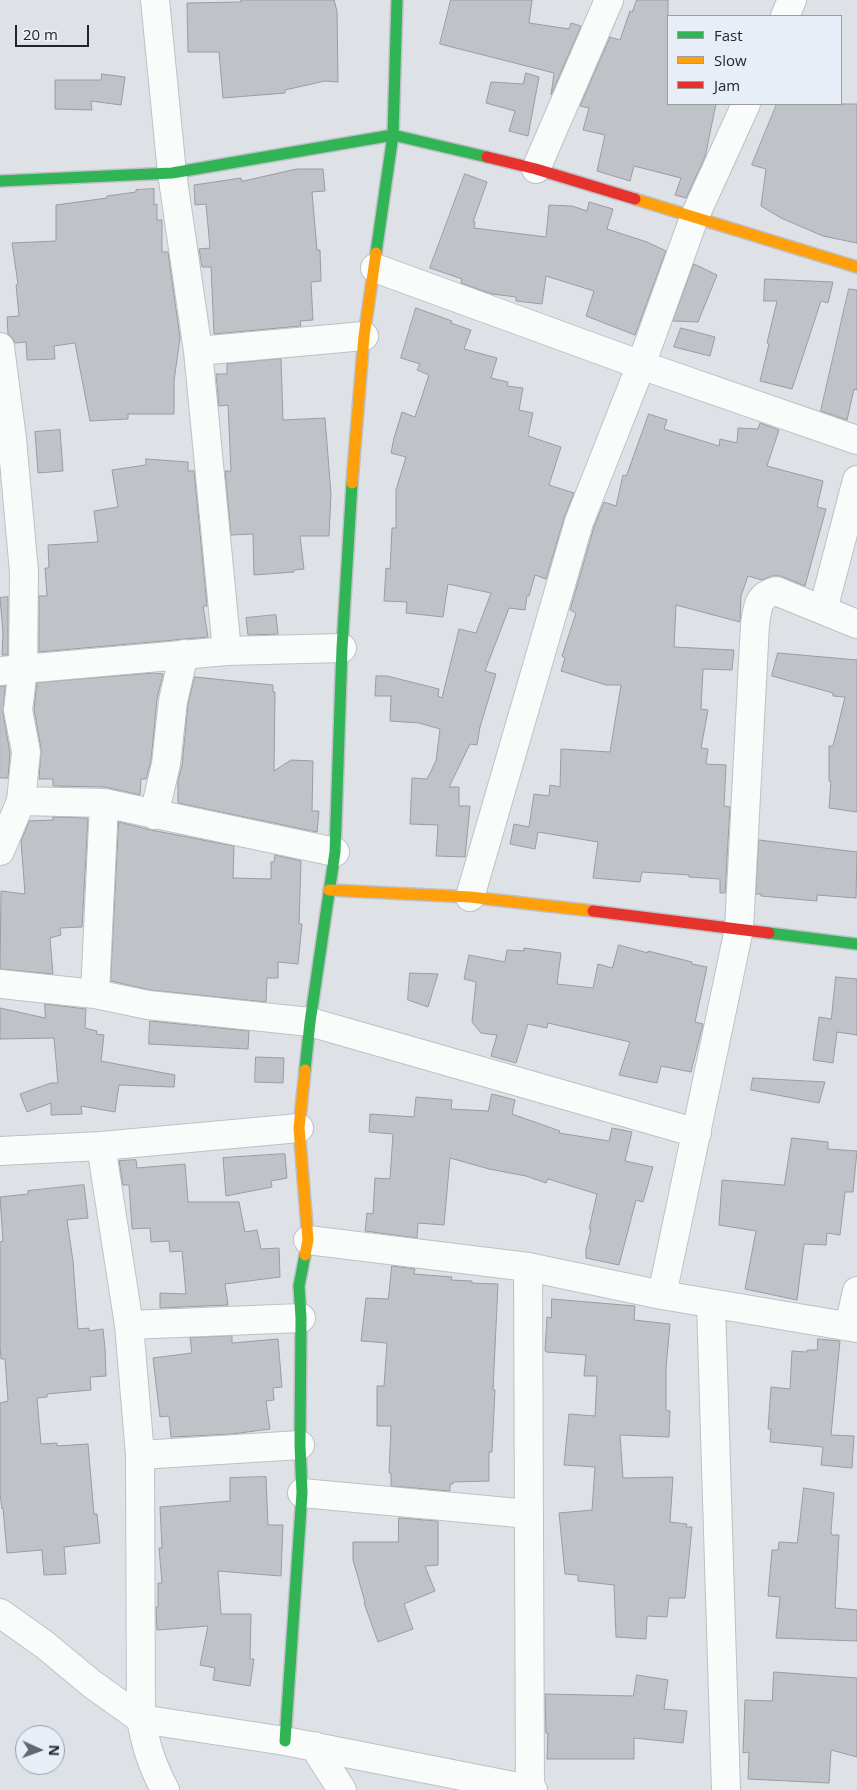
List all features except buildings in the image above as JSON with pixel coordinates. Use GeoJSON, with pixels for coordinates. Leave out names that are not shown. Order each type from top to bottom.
{"type":"FeatureCollection","features":[{"type":"Feature","properties":{"kind":"street"},"geometry":{"type":"LineString","coordinates":[[155,0],[172,173],[198,351],[227,651]]}},
{"type":"Feature","properties":{"kind":"street"},"geometry":{"type":"LineString","coordinates":[[285,1741],[302,1493],[300,1445],[301,1318],[299,1286],[308,1240],[299,1128],[310,1022],[335,852],[342,648],[354,444],[364,336],[393,135],[397,0]]}},
{"type":"Feature","properties":{"kind":"street"},"geometry":{"type":"LineString","coordinates":[[536,169],[609,0]]}},
{"type":"Feature","properties":{"kind":"street"},"geometry":{"type":"LineString","coordinates":[[785,15],[792,0]]}},
{"type":"Feature","properties":{"kind":"street"},"geometry":{"type":"LineString","coordinates":[[470,897],[579,522],[641,365],[694,218],[746,105]]}},
{"type":"Feature","properties":{"kind":"street"},"geometry":{"type":"LineString","coordinates":[[0,181],[172,173],[393,135],[536,169],[857,267]]}},
{"type":"Feature","properties":{"kind":"street"},"geometry":{"type":"LineString","coordinates":[[375,268],[641,365],[857,440]]}},
{"type":"Feature","properties":{"kind":"street"},"geometry":{"type":"LineString","coordinates":[[198,351],[364,336]]}},
{"type":"Feature","properties":{"kind":"street"},"geometry":{"type":"LineString","coordinates":[[0,347],[12,439],[24,572],[11,670],[26,752],[21,801],[0,851]]}},
{"type":"Feature","properties":{"kind":"street"},"geometry":{"type":"LineString","coordinates":[[823,610],[857,480]]}},
{"type":"Feature","properties":{"kind":"street"},"geometry":{"type":"LineString","coordinates":[[662,1295],[739,929],[755,624],[758,602],[767,593],[776,591],[857,624]]}},
{"type":"Feature","properties":{"kind":"street"},"geometry":{"type":"LineString","coordinates":[[11,670],[227,651],[342,648]]}},
{"type":"Feature","properties":{"kind":"street"},"geometry":{"type":"LineString","coordinates":[[154,815],[166,764],[173,701],[184,654]]}},
{"type":"Feature","properties":{"kind":"street"},"geometry":{"type":"LineString","coordinates":[[21,801],[104,803],[335,852]]}},
{"type":"Feature","properties":{"kind":"street"},"geometry":{"type":"LineString","coordinates":[[95,994],[104,803]]}},
{"type":"Feature","properties":{"kind":"street"},"geometry":{"type":"LineString","coordinates":[[328,890],[470,897],[540,904],[857,944]]}},
{"type":"Feature","properties":{"kind":"street"},"geometry":{"type":"LineString","coordinates":[[0,984],[95,994],[148,1005],[310,1022],[697,1133]]}},
{"type":"Feature","properties":{"kind":"street"},"geometry":{"type":"LineString","coordinates":[[0,1151],[101,1146],[299,1128]]}},
{"type":"Feature","properties":{"kind":"street"},"geometry":{"type":"LineString","coordinates":[[101,1146],[129,1325],[140,1455],[141,1718],[152,1764],[165,1790]]}},
{"type":"Feature","properties":{"kind":"street"},"geometry":{"type":"LineString","coordinates":[[308,1240],[528,1267],[662,1295],[853,1327],[857,1291]]}},
{"type":"Feature","properties":{"kind":"street"},"geometry":{"type":"LineString","coordinates":[[0,1613],[45,1644],[92,1684],[141,1718],[314,1746],[532,1790],[528,1267]]}},
{"type":"Feature","properties":{"kind":"street"},"geometry":{"type":"LineString","coordinates":[[711,1304],[726,1790]]}},
{"type":"Feature","properties":{"kind":"street"},"geometry":{"type":"LineString","coordinates":[[129,1325],[301,1318]]}},
{"type":"Feature","properties":{"kind":"street"},"geometry":{"type":"LineString","coordinates":[[140,1455],[300,1445]]}},
{"type":"Feature","properties":{"kind":"street"},"geometry":{"type":"LineString","coordinates":[[302,1493],[529,1514]]}},
{"type":"Feature","properties":{"kind":"street"},"geometry":{"type":"LineString","coordinates":[[314,1746],[342,1790]]}},
{"type":"Feature","properties":{"kind":"traffic: fast"},"geometry":{"type":"LineString","coordinates":[[376,253],[393,135],[397,0]]}},
{"type":"Feature","properties":{"kind":"traffic: fast"},"geometry":{"type":"LineString","coordinates":[[0,181],[172,173],[393,135],[487,157]]}},
{"type":"Feature","properties":{"kind":"traffic: fast"},"geometry":{"type":"LineString","coordinates":[[305,1070],[310,1022],[335,852],[342,648],[352,483]]}},
{"type":"Feature","properties":{"kind":"traffic: fast"},"geometry":{"type":"LineString","coordinates":[[769,933],[857,944]]}},
{"type":"Feature","properties":{"kind":"traffic: fast"},"geometry":{"type":"LineString","coordinates":[[285,1741],[302,1493],[300,1445],[301,1318],[299,1286],[305,1255]]}},
{"type":"Feature","properties":{"kind":"traffic: slow"},"geometry":{"type":"LineString","coordinates":[[635,199],[857,267]]}},
{"type":"Feature","properties":{"kind":"traffic: slow"},"geometry":{"type":"LineString","coordinates":[[352,483],[364,336],[376,253]]}},
{"type":"Feature","properties":{"kind":"traffic: slow"},"geometry":{"type":"LineString","coordinates":[[329,890],[470,897],[593,911]]}},
{"type":"Feature","properties":{"kind":"traffic: slow"},"geometry":{"type":"LineString","coordinates":[[305,1070],[299,1128],[308,1240],[305,1255]]}},
{"type":"Feature","properties":{"kind":"traffic: jam"},"geometry":{"type":"LineString","coordinates":[[487,157],[536,169],[635,199]]}},
{"type":"Feature","properties":{"kind":"traffic: jam"},"geometry":{"type":"LineString","coordinates":[[593,911],[769,933]]}}]}
